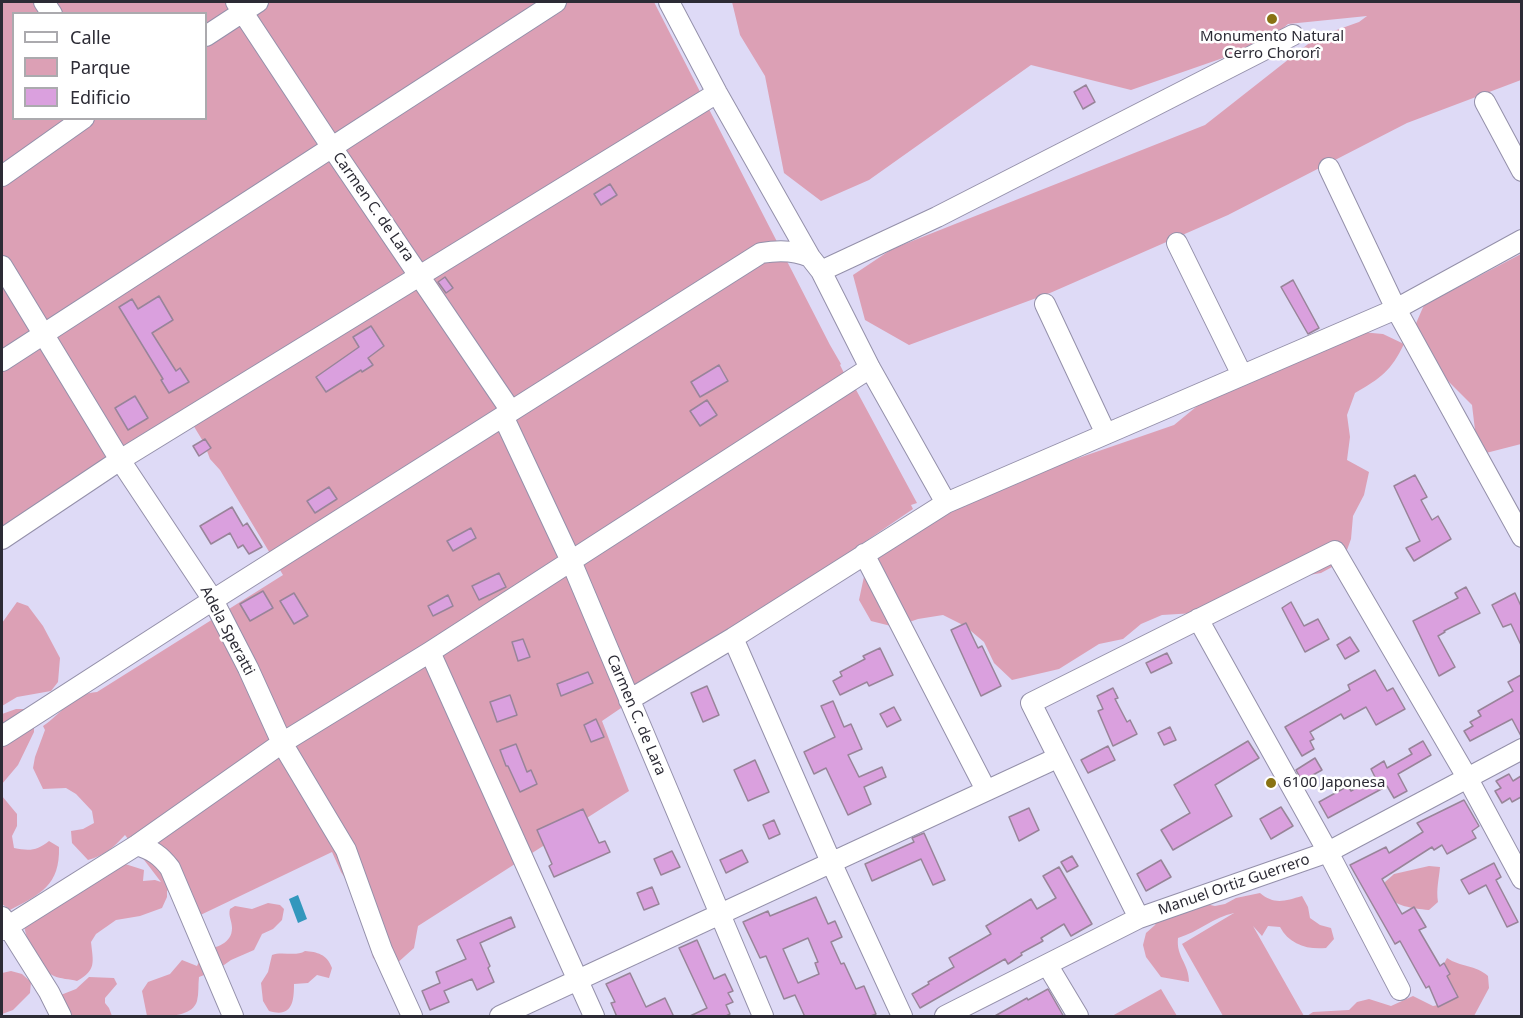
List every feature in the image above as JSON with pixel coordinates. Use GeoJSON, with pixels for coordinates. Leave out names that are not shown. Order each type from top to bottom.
{"type":"FeatureCollection","features":[{"type":"Feature","properties":{"kind":"street"},"geometry":{"type":"LineString","coordinates":[[2,361],[556,2]]}},
{"type":"Feature","properties":{"kind":"street"},"geometry":{"type":"LineString","coordinates":[[669,2],[717,93],[815,264],[946,503]]}},
{"type":"Feature","properties":{"kind":"street"},"geometry":{"type":"LineString","coordinates":[[207,35],[246,5]]}},
{"type":"Feature","properties":{"kind":"street","name":"Carmen C. de Lara"},"geometry":{"type":"LineString","coordinates":[[246,5],[331,146],[420,275],[507,414],[763,1017]]}},
{"type":"Feature","properties":{"kind":"street"},"geometry":{"type":"LineString","coordinates":[[815,264],[937,217],[1293,36]]}},
{"type":"Feature","properties":{"kind":"street"},"geometry":{"type":"LineString","coordinates":[[2,539],[120,460],[717,93]]}},
{"type":"Feature","properties":{"kind":"street"},"geometry":{"type":"LineString","coordinates":[[1485,102],[1521,171]]}},
{"type":"Feature","properties":{"kind":"street"},"geometry":{"type":"LineString","coordinates":[[2,176],[81,120]]}},
{"type":"Feature","properties":{"kind":"street"},"geometry":{"type":"LineString","coordinates":[[1329,168],[1396,309],[1521,537]]}},
{"type":"Feature","properties":{"kind":"street"},"geometry":{"type":"LineString","coordinates":[[629,700],[733,638],[946,503],[1396,309],[1521,240]]}},
{"type":"Feature","properties":{"kind":"street"},"geometry":{"type":"LineString","coordinates":[[1177,243],[1242,375]]}},
{"type":"Feature","properties":{"kind":"street"},"geometry":{"type":"LineString","coordinates":[[2,736],[761,253],[786,251],[801,253],[815,264]]}},
{"type":"Feature","properties":{"kind":"street","name":"Adela Speratti"},"geometry":{"type":"LineString","coordinates":[[2,266],[120,460],[213,600],[248,668],[282,743],[346,850],[382,950],[412,1017]]}},
{"type":"Feature","properties":{"kind":"street"},"geometry":{"type":"LineString","coordinates":[[1045,304],[1106,434]]}},
{"type":"Feature","properties":{"kind":"street"},"geometry":{"type":"LineString","coordinates":[[61,1017],[49,992],[3,925],[136,845],[282,743],[430,652],[870,368]]}},
{"type":"Feature","properties":{"kind":"street"},"geometry":{"type":"LineString","coordinates":[[1139,918],[1030,703],[1335,551],[1468,779],[1521,879]]}},
{"type":"Feature","properties":{"kind":"street"},"geometry":{"type":"LineString","coordinates":[[864,554],[986,790]]}},
{"type":"Feature","properties":{"kind":"street"},"geometry":{"type":"LineString","coordinates":[[1198,619],[1328,852],[1400,990]]}},
{"type":"Feature","properties":{"kind":"street"},"geometry":{"type":"LineString","coordinates":[[733,638],[902,1017]]}},
{"type":"Feature","properties":{"kind":"street"},"geometry":{"type":"LineString","coordinates":[[430,652],[594,1017]]}},
{"type":"Feature","properties":{"kind":"street","name":"Manuel Ortiz Guerrero"},"geometry":{"type":"LineString","coordinates":[[945,1017],[1139,918],[1328,852],[1521,749]]}},
{"type":"Feature","properties":{"kind":"street"},"geometry":{"type":"LineString","coordinates":[[500,1017],[1057,758]]}},
{"type":"Feature","properties":{"kind":"street"},"geometry":{"type":"LineString","coordinates":[[136,845],[162,856],[170,868],[232,1017]]}},
{"type":"Feature","properties":{"kind":"street"},"geometry":{"type":"LineString","coordinates":[[1048,966],[1078,1017]]}},
{"type":"Feature","properties":{"kind":"green space"},"geometry":{"type":"Polygon","coordinates":[[[2,2],[654,2],[851,387],[854,386],[917,503],[911,505],[913,509],[602,721],[629,791],[418,926],[414,948],[395,965],[383,964],[373,958],[360,901],[341,872],[332,852],[190,920],[167,890],[167,897],[162,908],[140,916],[116,920],[96,934],[91,942],[93,960],[91,969],[83,977],[77,981],[56,977],[48,973],[38,961],[30,945],[24,924],[122,863],[144,870],[143,881],[161,882],[125,835],[108,850],[88,860],[72,843],[71,831],[83,829],[94,823],[92,811],[76,794],[66,788],[43,789],[33,768],[45,730],[43,726],[81,696],[97,692],[283,575],[220,470],[210,459],[204,443],[184,410],[2,528],[2,2]]]}},
{"type":"Feature","properties":{"kind":"green space"},"geometry":{"type":"Polygon","coordinates":[[[732,2],[1521,2],[1521,80],[1407,123],[1228,215],[1050,293],[909,345],[865,320],[853,275],[892,249],[1205,125],[1317,37],[1359,22],[1367,16],[1288,24],[1266,43],[1131,90],[1031,65],[869,180],[821,201],[784,173],[765,76],[740,35],[732,2]]]}},
{"type":"Feature","properties":{"kind":"green space"},"geometry":{"type":"Polygon","coordinates":[[[1521,254],[1521,444],[1486,453],[1475,430],[1472,405],[1437,370],[1414,328],[1424,305],[1521,254]]]}},
{"type":"Feature","properties":{"kind":"green space"},"geometry":{"type":"Polygon","coordinates":[[[1361,332],[1383,334],[1404,344],[1395,361],[1384,373],[1355,393],[1347,415],[1350,437],[1347,460],[1369,472],[1364,495],[1353,516],[1351,539],[1343,561],[1321,573],[1273,581],[1212,612],[1162,615],[1141,624],[1123,639],[1099,644],[1059,669],[1012,680],[994,663],[984,642],[965,626],[943,615],[918,619],[895,627],[871,621],[859,600],[869,553],[883,532],[1038,472],[1174,425],[1229,380],[1361,332]]]}},
{"type":"Feature","properties":{"kind":"green space"},"geometry":{"type":"Polygon","coordinates":[[[17,602],[28,606],[43,626],[60,658],[58,682],[51,691],[17,697],[2,706],[2,623],[17,602]]]}},
{"type":"Feature","properties":{"kind":"green space"},"geometry":{"type":"Polygon","coordinates":[[[16,709],[28,709],[34,720],[34,732],[18,765],[2,784],[2,714],[16,709]]]}},
{"type":"Feature","properties":{"kind":"green space"},"geometry":{"type":"Polygon","coordinates":[[[2,796],[17,814],[17,826],[12,836],[14,848],[33,849],[49,841],[59,847],[56,871],[46,887],[31,899],[10,910],[2,904],[2,796]]]}},
{"type":"Feature","properties":{"kind":"green space"},"geometry":{"type":"Polygon","coordinates":[[[1429,866],[1440,867],[1438,902],[1429,910],[1399,904],[1384,894],[1385,882],[1394,874],[1429,866]]]}},
{"type":"Feature","properties":{"kind":"green space"},"geometry":{"type":"Polygon","coordinates":[[[1260,893],[1275,901],[1302,896],[1308,907],[1310,918],[1320,925],[1331,928],[1334,939],[1326,948],[1319,948],[1299,945],[1288,938],[1280,927],[1268,926],[1262,936],[1253,926],[1304,1016],[1223,1016],[1182,944],[1234,913],[1178,938],[1179,950],[1189,982],[1161,977],[1146,957],[1143,945],[1146,933],[1155,925],[1161,914],[1191,901],[1215,906],[1236,898],[1260,893]]]}},
{"type":"Feature","properties":{"kind":"green space"},"geometry":{"type":"Polygon","coordinates":[[[268,903],[280,905],[284,909],[282,920],[273,929],[262,934],[254,950],[199,977],[198,998],[190,1011],[177,1015],[147,1016],[142,991],[148,982],[170,974],[182,960],[197,966],[204,951],[226,941],[232,928],[230,909],[235,906],[252,909],[268,903]]]}},
{"type":"Feature","properties":{"kind":"green space"},"geometry":{"type":"Polygon","coordinates":[[[305,951],[317,953],[327,960],[332,968],[329,978],[317,975],[308,983],[294,984],[290,1007],[283,1012],[269,1011],[263,1001],[261,983],[268,972],[272,955],[297,954],[305,951]]]}},
{"type":"Feature","properties":{"kind":"green space"},"geometry":{"type":"Polygon","coordinates":[[[1447,958],[1488,976],[1489,988],[1474,1016],[1307,1016],[1313,1012],[1349,1010],[1357,1002],[1369,999],[1391,1006],[1413,996],[1433,1006],[1444,1004],[1442,975],[1447,958]]]}},
{"type":"Feature","properties":{"kind":"green space"},"geometry":{"type":"Polygon","coordinates":[[[11,971],[22,974],[31,982],[30,993],[13,1010],[2,1014],[2,973],[11,971]]]}},
{"type":"Feature","properties":{"kind":"green space"},"geometry":{"type":"Polygon","coordinates":[[[89,977],[114,978],[117,984],[105,998],[105,1003],[112,1016],[53,1016],[53,998],[76,989],[89,977]]]}},
{"type":"Feature","properties":{"kind":"green space"},"geometry":{"type":"Polygon","coordinates":[[[1161,989],[1177,1016],[1112,1016],[1161,989]]]}},
{"type":"Feature","properties":{"kind":"water"},"geometry":{"type":"Polygon","coordinates":[[[298,895],[307,919],[298,923],[289,899],[298,895]]]}},
{"type":"Feature","properties":{"kind":"building"},"geometry":{"type":"Polygon","coordinates":[[[1086,85],[1095,102],[1083,109],[1074,92],[1086,85]]]}},
{"type":"Feature","properties":{"kind":"building"},"geometry":{"type":"Polygon","coordinates":[[[610,184],[617,195],[601,205],[594,194],[610,184]]]}},
{"type":"Feature","properties":{"kind":"building"},"geometry":{"type":"Polygon","coordinates":[[[445,277],[453,288],[446,293],[438,282],[445,277]]]}},
{"type":"Feature","properties":{"kind":"building"},"geometry":{"type":"Polygon","coordinates":[[[1293,280],[1319,328],[1308,334],[1281,287],[1293,280]]]}},
{"type":"Feature","properties":{"kind":"building"},"geometry":{"type":"Polygon","coordinates":[[[159,296],[173,320],[152,333],[176,371],[180,368],[189,382],[169,393],[161,380],[163,379],[119,307],[132,299],[138,309],[159,296]]]}},
{"type":"Feature","properties":{"kind":"building"},"geometry":{"type":"Polygon","coordinates":[[[371,326],[384,346],[368,358],[373,365],[326,392],[316,377],[359,347],[353,337],[371,326]]]}},
{"type":"Feature","properties":{"kind":"building"},"geometry":{"type":"Polygon","coordinates":[[[719,365],[728,381],[700,397],[691,382],[719,365]]]}},
{"type":"Feature","properties":{"kind":"building"},"geometry":{"type":"Polygon","coordinates":[[[135,396],[148,418],[128,430],[115,408],[135,396]]]}},
{"type":"Feature","properties":{"kind":"building"},"geometry":{"type":"Polygon","coordinates":[[[707,400],[717,415],[700,426],[690,411],[707,400]]]}},
{"type":"Feature","properties":{"kind":"building"},"geometry":{"type":"Polygon","coordinates":[[[205,439],[211,448],[199,456],[193,446],[205,439]]]}},
{"type":"Feature","properties":{"kind":"building"},"geometry":{"type":"Polygon","coordinates":[[[1415,475],[1427,497],[1421,500],[1432,520],[1438,516],[1451,539],[1414,561],[1406,548],[1420,541],[1394,486],[1415,475]]]}},
{"type":"Feature","properties":{"kind":"building"},"geometry":{"type":"Polygon","coordinates":[[[329,487],[337,499],[315,513],[307,501],[329,487]]]}},
{"type":"Feature","properties":{"kind":"building"},"geometry":{"type":"Polygon","coordinates":[[[232,507],[243,526],[247,523],[262,547],[249,554],[243,545],[238,548],[230,533],[211,544],[200,526],[232,507]]]}},
{"type":"Feature","properties":{"kind":"building"},"geometry":{"type":"Polygon","coordinates":[[[471,528],[476,538],[453,551],[447,541],[471,528]]]}},
{"type":"Feature","properties":{"kind":"building"},"geometry":{"type":"Polygon","coordinates":[[[499,573],[506,587],[479,600],[472,586],[499,573]]]}},
{"type":"Feature","properties":{"kind":"building"},"geometry":{"type":"Polygon","coordinates":[[[1466,587],[1480,613],[1438,636],[1455,667],[1439,676],[1413,621],[1458,598],[1455,593],[1466,587]]]}},
{"type":"Feature","properties":{"kind":"building"},"geometry":{"type":"Polygon","coordinates":[[[263,591],[273,608],[250,621],[240,604],[263,591]]]}},
{"type":"Feature","properties":{"kind":"building"},"geometry":{"type":"Polygon","coordinates":[[[294,593],[308,616],[294,624],[280,601],[294,593]]]}},
{"type":"Feature","properties":{"kind":"building"},"geometry":{"type":"Polygon","coordinates":[[[1515,593],[1521,606],[1521,645],[1511,624],[1503,627],[1492,605],[1515,593]]]}},
{"type":"Feature","properties":{"kind":"building"},"geometry":{"type":"Polygon","coordinates":[[[448,595],[453,606],[433,616],[428,606],[448,595]]]}},
{"type":"Feature","properties":{"kind":"building"},"geometry":{"type":"Polygon","coordinates":[[[1291,602],[1304,626],[1318,619],[1329,639],[1305,652],[1282,608],[1291,602]]]}},
{"type":"Feature","properties":{"kind":"building"},"geometry":{"type":"Polygon","coordinates":[[[966,623],[978,648],[982,646],[1001,686],[981,696],[951,630],[966,623]]]}},
{"type":"Feature","properties":{"kind":"building"},"geometry":{"type":"Polygon","coordinates":[[[1350,637],[1359,651],[1345,659],[1337,645],[1350,637]]]}},
{"type":"Feature","properties":{"kind":"building"},"geometry":{"type":"Polygon","coordinates":[[[523,639],[530,657],[518,661],[512,642],[523,639]]]}},
{"type":"Feature","properties":{"kind":"building"},"geometry":{"type":"Polygon","coordinates":[[[880,648],[893,675],[869,686],[867,682],[840,695],[833,681],[842,676],[840,672],[865,659],[863,656],[880,648]]]}},
{"type":"Feature","properties":{"kind":"building"},"geometry":{"type":"Polygon","coordinates":[[[1167,653],[1172,663],[1151,673],[1146,663],[1167,653]]]}},
{"type":"Feature","properties":{"kind":"building"},"geometry":{"type":"Polygon","coordinates":[[[1375,670],[1387,691],[1393,688],[1405,709],[1376,725],[1366,707],[1344,719],[1341,714],[1310,732],[1314,739],[1310,741],[1314,749],[1302,756],[1285,727],[1350,690],[1348,685],[1375,670]]]}},
{"type":"Feature","properties":{"kind":"building"},"geometry":{"type":"Polygon","coordinates":[[[588,672],[593,683],[561,696],[557,684],[588,672]]]}},
{"type":"Feature","properties":{"kind":"building"},"geometry":{"type":"Polygon","coordinates":[[[1521,675],[1521,736],[1512,719],[1470,741],[1464,731],[1473,726],[1470,722],[1481,716],[1478,711],[1513,691],[1508,682],[1521,675]]]}},
{"type":"Feature","properties":{"kind":"building"},"geometry":{"type":"Polygon","coordinates":[[[707,686],[719,715],[703,722],[691,693],[707,686]]]}},
{"type":"Feature","properties":{"kind":"building"},"geometry":{"type":"Polygon","coordinates":[[[1113,688],[1118,698],[1115,699],[1127,722],[1130,720],[1137,734],[1113,746],[1098,711],[1103,709],[1097,696],[1113,688]]]}},
{"type":"Feature","properties":{"kind":"building"},"geometry":{"type":"Polygon","coordinates":[[[510,695],[517,715],[497,722],[490,702],[510,695]]]}},
{"type":"Feature","properties":{"kind":"building"},"geometry":{"type":"Polygon","coordinates":[[[833,701],[844,727],[851,724],[862,749],[848,755],[859,777],[882,767],[886,777],[864,787],[871,804],[848,815],[826,768],[814,774],[804,752],[835,737],[821,706],[833,701]]]}},
{"type":"Feature","properties":{"kind":"building"},"geometry":{"type":"Polygon","coordinates":[[[894,707],[901,720],[887,727],[880,714],[894,707]]]}},
{"type":"Feature","properties":{"kind":"building"},"geometry":{"type":"Polygon","coordinates":[[[596,719],[604,737],[591,742],[584,725],[596,719]]]}},
{"type":"Feature","properties":{"kind":"building"},"geometry":{"type":"Polygon","coordinates":[[[1170,727],[1176,740],[1164,745],[1158,733],[1170,727]]]}},
{"type":"Feature","properties":{"kind":"building"},"geometry":{"type":"Polygon","coordinates":[[[1248,741],[1259,758],[1215,785],[1232,816],[1173,850],[1161,830],[1190,813],[1174,785],[1248,741]]]}},
{"type":"Feature","properties":{"kind":"building"},"geometry":{"type":"Polygon","coordinates":[[[1423,741],[1431,755],[1398,774],[1407,791],[1394,798],[1387,786],[1328,818],[1319,802],[1348,786],[1351,791],[1375,777],[1371,769],[1384,761],[1387,768],[1412,754],[1409,749],[1423,741]]]}},
{"type":"Feature","properties":{"kind":"building"},"geometry":{"type":"Polygon","coordinates":[[[516,744],[527,772],[531,770],[537,784],[520,792],[500,750],[516,744]]]}},
{"type":"Feature","properties":{"kind":"building"},"geometry":{"type":"Polygon","coordinates":[[[1108,746],[1115,760],[1088,773],[1081,760],[1108,746]]]}},
{"type":"Feature","properties":{"kind":"building"},"geometry":{"type":"Polygon","coordinates":[[[1315,758],[1322,770],[1302,781],[1296,770],[1315,758]]]}},
{"type":"Feature","properties":{"kind":"building"},"geometry":{"type":"Polygon","coordinates":[[[755,760],[769,792],[748,801],[734,770],[755,760]]]}},
{"type":"Feature","properties":{"kind":"building"},"geometry":{"type":"Polygon","coordinates":[[[1509,774],[1513,781],[1521,776],[1521,797],[1512,802],[1510,798],[1502,803],[1495,791],[1501,788],[1496,781],[1509,774]]]}},
{"type":"Feature","properties":{"kind":"building"},"geometry":{"type":"Polygon","coordinates":[[[1464,800],[1479,826],[1472,831],[1476,838],[1447,854],[1442,845],[1434,850],[1432,847],[1382,879],[1402,914],[1414,907],[1426,927],[1419,930],[1440,966],[1444,963],[1450,974],[1447,976],[1458,997],[1438,1007],[1429,986],[1426,988],[1400,941],[1395,944],[1350,865],[1386,847],[1389,853],[1423,832],[1417,823],[1464,800]]]}},
{"type":"Feature","properties":{"kind":"building"},"geometry":{"type":"Polygon","coordinates":[[[1281,807],[1293,826],[1271,839],[1260,819],[1281,807]]]}},
{"type":"Feature","properties":{"kind":"building"},"geometry":{"type":"Polygon","coordinates":[[[1029,808],[1039,830],[1019,841],[1009,817],[1029,808]]]}},
{"type":"Feature","properties":{"kind":"building"},"geometry":{"type":"Polygon","coordinates":[[[583,809],[599,843],[605,841],[610,852],[554,877],[549,866],[552,864],[537,830],[583,809]]]}},
{"type":"Feature","properties":{"kind":"building"},"geometry":{"type":"Polygon","coordinates":[[[774,820],[780,834],[769,839],[763,825],[774,820]]]}},
{"type":"Feature","properties":{"kind":"building"},"geometry":{"type":"Polygon","coordinates":[[[924,833],[945,880],[933,885],[921,859],[872,881],[865,864],[914,842],[912,838],[924,833]]]}},
{"type":"Feature","properties":{"kind":"building"},"geometry":{"type":"Polygon","coordinates":[[[742,850],[748,862],[726,873],[720,860],[742,850]]]}},
{"type":"Feature","properties":{"kind":"building"},"geometry":{"type":"Polygon","coordinates":[[[672,851],[680,867],[661,875],[654,859],[672,851]]]}},
{"type":"Feature","properties":{"kind":"building"},"geometry":{"type":"Polygon","coordinates":[[[1072,856],[1078,866],[1067,872],[1061,862],[1072,856]]]}},
{"type":"Feature","properties":{"kind":"building"},"geometry":{"type":"Polygon","coordinates":[[[1161,860],[1171,877],[1146,891],[1137,874],[1161,860]]]}},
{"type":"Feature","properties":{"kind":"building"},"geometry":{"type":"Polygon","coordinates":[[[1494,863],[1501,877],[1496,880],[1518,922],[1507,927],[1486,885],[1469,894],[1461,880],[1494,863]]]}},
{"type":"Feature","properties":{"kind":"building"},"geometry":{"type":"Polygon","coordinates":[[[1059,867],[1092,924],[1071,936],[1064,924],[1041,938],[1043,941],[1021,953],[1022,955],[1008,964],[1005,959],[920,1008],[912,994],[954,967],[949,958],[991,934],[986,926],[1031,899],[1037,909],[1056,898],[1043,876],[1059,867]]]}},
{"type":"Feature","properties":{"kind":"building"},"geometry":{"type":"Polygon","coordinates":[[[652,887],[659,904],[644,910],[637,893],[652,887]]]}},
{"type":"Feature","properties":{"kind":"building"},"geometry":{"type":"Polygon","coordinates":[[[816,897],[828,924],[835,921],[842,937],[831,942],[841,964],[844,963],[856,989],[864,986],[876,1014],[868,1017],[805,1017],[795,995],[784,999],[766,956],[760,958],[743,922],[768,911],[770,916],[816,897]],[[808,938],[783,949],[798,983],[819,974],[815,963],[818,962],[808,938]]]}},
{"type":"Feature","properties":{"kind":"building"},"geometry":{"type":"Polygon","coordinates":[[[511,917],[515,927],[480,943],[494,982],[477,990],[472,979],[444,991],[449,1002],[430,1010],[422,991],[440,983],[436,972],[466,959],[457,940],[511,917]]]}},
{"type":"Feature","properties":{"kind":"building"},"geometry":{"type":"Polygon","coordinates":[[[697,940],[714,979],[725,974],[733,991],[728,993],[733,1002],[726,1005],[730,1014],[724,1017],[688,1017],[707,1008],[679,948],[697,940]]]}},
{"type":"Feature","properties":{"kind":"building"},"geometry":{"type":"Polygon","coordinates":[[[630,973],[646,1007],[665,998],[674,1017],[617,1017],[611,1003],[615,1002],[606,984],[630,973]]]}},
{"type":"Feature","properties":{"kind":"building"},"geometry":{"type":"Polygon","coordinates":[[[1048,989],[1064,1017],[993,1017],[1027,998],[1028,1000],[1048,989]]]}},
{"type":"Feature","properties":{"kind":"place","name":"Monumento Natural Cerro Chororî"},"geometry":{"type":"Point","coordinates":[1272,19]}},
{"type":"Feature","properties":{"kind":"place","name":"6100 Japonesa"},"geometry":{"type":"Point","coordinates":[1271,783]}}]}
